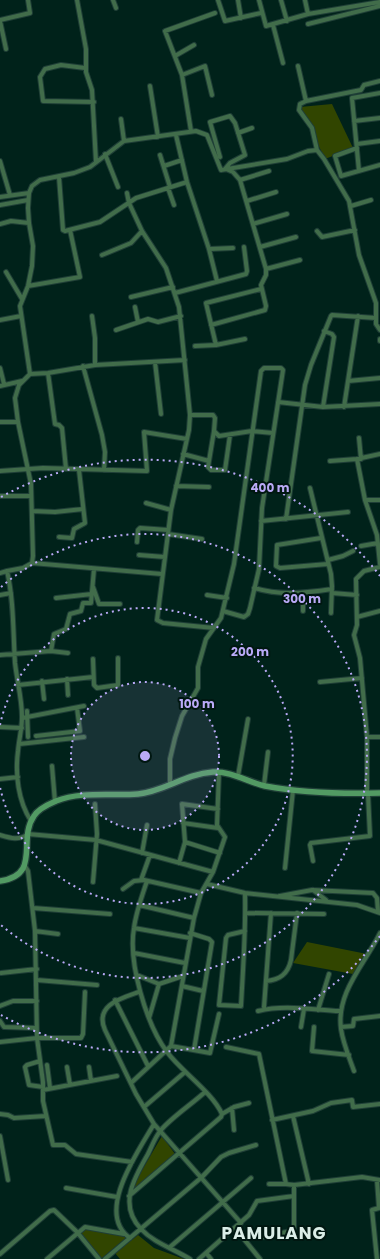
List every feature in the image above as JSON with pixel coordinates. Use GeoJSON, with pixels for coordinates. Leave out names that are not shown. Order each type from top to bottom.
{"type":"FeatureCollection","features":[{"type":"Feature","properties":{"kind":"main road"},"geometry":{"type":"LineString","coordinates":[[0,881],[14,877],[25,866],[30,821],[38,812],[55,802],[79,796],[147,793],[170,782],[203,773],[219,772],[238,776],[264,785],[293,790],[380,793]]}},
{"type":"Feature","properties":{"kind":"street"},"geometry":{"type":"LineString","coordinates":[[6,49],[0,21],[30,13],[28,0]]}},
{"type":"Feature","properties":{"kind":"street"},"geometry":{"type":"LineString","coordinates":[[77,0],[86,48],[85,68],[91,85],[94,102],[94,141],[96,162]]}},
{"type":"Feature","properties":{"kind":"street"},"geometry":{"type":"LineString","coordinates":[[113,0],[116,8]]}},
{"type":"Feature","properties":{"kind":"street"},"geometry":{"type":"LineString","coordinates":[[218,0],[224,20],[241,18],[261,12]]}},
{"type":"Feature","properties":{"kind":"street"},"geometry":{"type":"LineString","coordinates":[[238,0],[241,18]]}},
{"type":"Feature","properties":{"kind":"street"},"geometry":{"type":"LineString","coordinates":[[259,0],[265,26],[308,14],[380,2]]}},
{"type":"Feature","properties":{"kind":"street"},"geometry":{"type":"LineString","coordinates":[[281,0],[286,21]]}},
{"type":"Feature","properties":{"kind":"street"},"geometry":{"type":"LineString","coordinates":[[305,0],[308,14]]}},
{"type":"Feature","properties":{"kind":"street"},"geometry":{"type":"LineString","coordinates":[[308,24],[380,6]]}},
{"type":"Feature","properties":{"kind":"street"},"geometry":{"type":"LineString","coordinates":[[191,131],[182,75],[165,31],[215,13]]}},
{"type":"Feature","properties":{"kind":"street"},"geometry":{"type":"LineString","coordinates":[[273,25],[282,63]]}},
{"type":"Feature","properties":{"kind":"street"},"geometry":{"type":"LineString","coordinates":[[175,56],[194,45]]}},
{"type":"Feature","properties":{"kind":"street"},"geometry":{"type":"LineString","coordinates":[[85,68],[61,66],[45,70],[40,77],[43,102],[94,102]]}},
{"type":"Feature","properties":{"kind":"street"},"geometry":{"type":"LineString","coordinates":[[182,75],[205,66],[212,94]]}},
{"type":"Feature","properties":{"kind":"street"},"geometry":{"type":"LineString","coordinates":[[298,66],[306,101]]}},
{"type":"Feature","properties":{"kind":"street"},"geometry":{"type":"LineString","coordinates":[[380,81],[364,84],[362,90],[306,101],[300,104],[299,110],[310,124],[317,150],[324,158],[351,206],[359,255],[378,304],[376,326],[380,330]]}},
{"type":"Feature","properties":{"kind":"street"},"geometry":{"type":"LineString","coordinates":[[150,86],[158,137]]}},
{"type":"Feature","properties":{"kind":"street"},"geometry":{"type":"LineString","coordinates":[[359,171],[352,98],[380,93]]}},
{"type":"Feature","properties":{"kind":"street"},"geometry":{"type":"LineString","coordinates":[[220,156],[210,122],[231,116],[245,156],[230,163],[225,169]]}},
{"type":"Feature","properties":{"kind":"street"},"geometry":{"type":"LineString","coordinates":[[354,121],[380,118]]}},
{"type":"Feature","properties":{"kind":"street"},"geometry":{"type":"LineString","coordinates":[[122,119],[124,141]]}},
{"type":"Feature","properties":{"kind":"street"},"geometry":{"type":"LineString","coordinates":[[238,133],[252,128]]}},
{"type":"Feature","properties":{"kind":"street"},"geometry":{"type":"LineString","coordinates":[[30,374],[21,316],[22,299],[28,286],[33,246],[29,223],[29,193],[36,182],[84,170],[124,141],[176,135],[191,131],[202,132],[207,135],[219,168],[233,172],[240,180],[266,269],[266,274],[262,282],[261,289],[266,306],[264,310],[211,325]]}},
{"type":"Feature","properties":{"kind":"street"},"geometry":{"type":"LineString","coordinates":[[176,135],[187,182],[209,249],[216,281]]}},
{"type":"Feature","properties":{"kind":"street"},"geometry":{"type":"LineString","coordinates":[[380,141],[357,146],[336,155],[335,158],[341,176],[380,165]]}},
{"type":"Feature","properties":{"kind":"street"},"geometry":{"type":"LineString","coordinates":[[225,169],[287,159],[308,151],[317,150]]}},
{"type":"Feature","properties":{"kind":"street"},"geometry":{"type":"LineString","coordinates":[[106,154],[118,187]]}},
{"type":"Feature","properties":{"kind":"street"},"geometry":{"type":"LineString","coordinates":[[160,155],[174,205]]}},
{"type":"Feature","properties":{"kind":"street"},"geometry":{"type":"LineString","coordinates":[[164,166],[182,160]]}},
{"type":"Feature","properties":{"kind":"street"},"geometry":{"type":"LineString","coordinates":[[0,161],[10,195]]}},
{"type":"Feature","properties":{"kind":"street"},"geometry":{"type":"LineString","coordinates":[[240,180],[269,171]]}},
{"type":"Feature","properties":{"kind":"street"},"geometry":{"type":"LineString","coordinates":[[59,177],[61,221],[63,230],[70,230],[100,222],[145,194],[187,182]]}},
{"type":"Feature","properties":{"kind":"street"},"geometry":{"type":"LineString","coordinates":[[247,201],[276,192]]}},
{"type":"Feature","properties":{"kind":"street"},"geometry":{"type":"LineString","coordinates":[[0,198],[10,195],[29,193]]}},
{"type":"Feature","properties":{"kind":"street"},"geometry":{"type":"LineString","coordinates":[[127,193],[129,203],[142,231],[166,268],[175,293],[181,316],[191,423],[171,510],[157,620],[214,628]]}},
{"type":"Feature","properties":{"kind":"street"},"geometry":{"type":"LineString","coordinates":[[0,205],[28,200]]}},
{"type":"Feature","properties":{"kind":"street"},"geometry":{"type":"LineString","coordinates":[[351,206],[371,200]]}},
{"type":"Feature","properties":{"kind":"street"},"geometry":{"type":"LineString","coordinates":[[253,224],[287,214]]}},
{"type":"Feature","properties":{"kind":"street"},"geometry":{"type":"LineString","coordinates":[[0,224],[11,222],[29,223]]}},
{"type":"Feature","properties":{"kind":"street"},"geometry":{"type":"LineString","coordinates":[[28,286],[80,276],[70,230]]}},
{"type":"Feature","properties":{"kind":"street"},"geometry":{"type":"LineString","coordinates":[[317,231],[322,237],[355,230]]}},
{"type":"Feature","properties":{"kind":"street"},"geometry":{"type":"LineString","coordinates":[[102,255],[131,243],[142,231]]}},
{"type":"Feature","properties":{"kind":"street"},"geometry":{"type":"LineString","coordinates":[[260,247],[296,237]]}},
{"type":"Feature","properties":{"kind":"street"},"geometry":{"type":"LineString","coordinates":[[175,293],[246,274],[247,271],[244,247]]}},
{"type":"Feature","properties":{"kind":"street"},"geometry":{"type":"LineString","coordinates":[[209,249],[233,248]]}},
{"type":"Feature","properties":{"kind":"street"},"geometry":{"type":"LineString","coordinates":[[266,269],[300,260]]}},
{"type":"Feature","properties":{"kind":"street"},"geometry":{"type":"LineString","coordinates":[[6,272],[22,299]]}},
{"type":"Feature","properties":{"kind":"street"},"geometry":{"type":"LineString","coordinates":[[131,297],[173,287]]}},
{"type":"Feature","properties":{"kind":"street"},"geometry":{"type":"LineString","coordinates":[[216,345],[206,303],[261,289]]}},
{"type":"Feature","properties":{"kind":"street"},"geometry":{"type":"LineString","coordinates":[[135,307],[138,322]]}},
{"type":"Feature","properties":{"kind":"street"},"geometry":{"type":"LineString","coordinates":[[286,519],[302,405],[311,365],[324,331],[332,315],[376,318]]}},
{"type":"Feature","properties":{"kind":"street"},"geometry":{"type":"LineString","coordinates":[[0,320],[21,316]]}},
{"type":"Feature","properties":{"kind":"street"},"geometry":{"type":"LineString","coordinates":[[92,316],[95,338],[95,365]]}},
{"type":"Feature","properties":{"kind":"street"},"geometry":{"type":"LineString","coordinates":[[116,330],[148,319],[158,322],[181,316]]}},
{"type":"Feature","properties":{"kind":"street"},"geometry":{"type":"LineString","coordinates":[[344,407],[358,316]]}},
{"type":"Feature","properties":{"kind":"street"},"geometry":{"type":"LineString","coordinates":[[323,407],[334,337],[332,334],[324,331]]}},
{"type":"Feature","properties":{"kind":"street"},"geometry":{"type":"LineString","coordinates":[[195,346],[216,345],[245,338]]}},
{"type":"Feature","properties":{"kind":"street"},"geometry":{"type":"LineString","coordinates":[[32,563],[32,511],[29,470],[18,422],[16,398],[17,389],[23,381],[30,374],[48,373],[83,366],[185,360]]}},
{"type":"Feature","properties":{"kind":"street"},"geometry":{"type":"LineString","coordinates":[[155,362],[161,414]]}},
{"type":"Feature","properties":{"kind":"street"},"geometry":{"type":"LineString","coordinates":[[83,366],[102,435],[105,452],[104,470]]}},
{"type":"Feature","properties":{"kind":"street"},"geometry":{"type":"LineString","coordinates":[[170,782],[170,759],[175,738],[182,716],[198,688],[197,675],[200,657],[208,633],[219,622],[227,598],[234,564],[260,371],[264,368],[277,367],[283,370],[261,521],[260,559],[250,608],[245,616],[223,611]]}},
{"type":"Feature","properties":{"kind":"street"},"geometry":{"type":"LineString","coordinates":[[0,368],[2,385],[23,381]]}},
{"type":"Feature","properties":{"kind":"street"},"geometry":{"type":"LineString","coordinates":[[48,373],[55,424],[62,428],[66,469]]}},
{"type":"Feature","properties":{"kind":"street"},"geometry":{"type":"LineString","coordinates":[[348,381],[380,378]]}},
{"type":"Feature","properties":{"kind":"street"},"geometry":{"type":"LineString","coordinates":[[278,402],[323,407],[380,404]]}},
{"type":"Feature","properties":{"kind":"street"},"geometry":{"type":"LineString","coordinates":[[190,415],[213,415],[215,418],[209,461],[210,470],[225,471],[230,435]]}},
{"type":"Feature","properties":{"kind":"street"},"geometry":{"type":"LineString","coordinates":[[0,422],[18,422]]}},
{"type":"Feature","properties":{"kind":"street"},"geometry":{"type":"LineString","coordinates":[[214,431],[219,436],[252,431],[273,433]]}},
{"type":"Feature","properties":{"kind":"street"},"geometry":{"type":"LineString","coordinates":[[0,471],[42,468],[148,471],[144,432],[187,439]]}},
{"type":"Feature","properties":{"kind":"street"},"geometry":{"type":"LineString","coordinates":[[359,438],[359,459],[365,500],[375,527],[380,564]]}},
{"type":"Feature","properties":{"kind":"street"},"geometry":{"type":"LineString","coordinates":[[183,454],[209,461]]}},
{"type":"Feature","properties":{"kind":"street"},"geometry":{"type":"LineString","coordinates":[[330,461],[359,459],[380,454]]}},
{"type":"Feature","properties":{"kind":"street"},"geometry":{"type":"LineString","coordinates":[[59,537],[72,538],[74,529],[85,523],[79,470]]}},
{"type":"Feature","properties":{"kind":"street"},"geometry":{"type":"LineString","coordinates":[[176,486],[210,487]]}},
{"type":"Feature","properties":{"kind":"street"},"geometry":{"type":"LineString","coordinates":[[310,488],[328,562],[332,591],[331,614]]}},
{"type":"Feature","properties":{"kind":"street"},"geometry":{"type":"LineString","coordinates":[[0,496],[31,496]]}},
{"type":"Feature","properties":{"kind":"street"},"geometry":{"type":"LineString","coordinates":[[365,500],[380,500]]}},
{"type":"Feature","properties":{"kind":"street"},"geometry":{"type":"LineString","coordinates":[[146,504],[171,510]]}},
{"type":"Feature","properties":{"kind":"street"},"geometry":{"type":"LineString","coordinates":[[32,511],[83,509]]}},
{"type":"Feature","properties":{"kind":"street"},"geometry":{"type":"LineString","coordinates":[[261,521],[348,512]]}},
{"type":"Feature","properties":{"kind":"street"},"geometry":{"type":"LineString","coordinates":[[137,542],[138,530],[140,528],[202,539]]}},
{"type":"Feature","properties":{"kind":"street"},"geometry":{"type":"LineString","coordinates":[[321,538],[277,545],[276,566],[280,568],[328,562],[353,550]]}},
{"type":"Feature","properties":{"kind":"street"},"geometry":{"type":"LineString","coordinates":[[361,546],[378,543]]}},
{"type":"Feature","properties":{"kind":"street"},"geometry":{"type":"LineString","coordinates":[[139,555],[165,557]]}},
{"type":"Feature","properties":{"kind":"street"},"geometry":{"type":"LineString","coordinates":[[0,572],[23,568],[32,563],[162,574]]}},
{"type":"Feature","properties":{"kind":"street"},"geometry":{"type":"LineString","coordinates":[[313,862],[310,844],[370,836],[367,793],[367,737],[360,658],[354,635],[357,617],[357,577],[364,571],[380,567]]}},
{"type":"Feature","properties":{"kind":"street"},"geometry":{"type":"LineString","coordinates":[[51,651],[54,634],[66,629],[70,614],[81,611],[83,603],[91,603],[94,569]]}},
{"type":"Feature","properties":{"kind":"street"},"geometry":{"type":"LineString","coordinates":[[7,571],[11,593],[14,653],[22,718],[22,728],[18,749],[18,777],[23,809],[30,821]]}},
{"type":"Feature","properties":{"kind":"street"},"geometry":{"type":"LineString","coordinates":[[92,584],[99,604],[120,604]]}},
{"type":"Feature","properties":{"kind":"street"},"geometry":{"type":"LineString","coordinates":[[254,588],[276,594],[332,591],[357,595]]}},
{"type":"Feature","properties":{"kind":"street"},"geometry":{"type":"LineString","coordinates":[[0,595],[11,593]]}},
{"type":"Feature","properties":{"kind":"street"},"geometry":{"type":"LineString","coordinates":[[303,593],[303,612]]}},
{"type":"Feature","properties":{"kind":"street"},"geometry":{"type":"LineString","coordinates":[[56,598],[92,594]]}},
{"type":"Feature","properties":{"kind":"street"},"geometry":{"type":"LineString","coordinates":[[207,595],[227,598]]}},
{"type":"Feature","properties":{"kind":"street"},"geometry":{"type":"LineString","coordinates":[[357,617],[380,611]]}},
{"type":"Feature","properties":{"kind":"street"},"geometry":{"type":"LineString","coordinates":[[0,655],[51,651],[68,653]]}},
{"type":"Feature","properties":{"kind":"street"},"geometry":{"type":"LineString","coordinates":[[93,659],[94,685],[97,688],[116,686],[118,684],[118,658]]}},
{"type":"Feature","properties":{"kind":"street"},"geometry":{"type":"LineString","coordinates":[[18,685],[42,681],[93,677]]}},
{"type":"Feature","properties":{"kind":"street"},"geometry":{"type":"LineString","coordinates":[[320,682],[362,678]]}},
{"type":"Feature","properties":{"kind":"street"},"geometry":{"type":"LineString","coordinates":[[66,679],[68,695]]}},
{"type":"Feature","properties":{"kind":"street"},"geometry":{"type":"LineString","coordinates":[[42,681],[44,699]]}},
{"type":"Feature","properties":{"kind":"street"},"geometry":{"type":"LineString","coordinates":[[22,718],[84,706]]}},
{"type":"Feature","properties":{"kind":"street"},"geometry":{"type":"LineString","coordinates":[[36,736],[80,731],[77,708]]}},
{"type":"Feature","properties":{"kind":"street"},"geometry":{"type":"LineString","coordinates":[[27,712],[28,737]]}},
{"type":"Feature","properties":{"kind":"street"},"geometry":{"type":"LineString","coordinates":[[238,776],[248,719]]}},
{"type":"Feature","properties":{"kind":"street"},"geometry":{"type":"LineString","coordinates":[[0,727],[22,728]]}},
{"type":"Feature","properties":{"kind":"street"},"geometry":{"type":"LineString","coordinates":[[19,744],[84,737]]}},
{"type":"Feature","properties":{"kind":"street"},"geometry":{"type":"LineString","coordinates":[[367,737],[380,737]]}},
{"type":"Feature","properties":{"kind":"street"},"geometry":{"type":"LineString","coordinates":[[264,785],[268,752]]}},
{"type":"Feature","properties":{"kind":"street"},"geometry":{"type":"LineString","coordinates":[[52,766],[55,802]]}},
{"type":"Feature","properties":{"kind":"street"},"geometry":{"type":"LineString","coordinates":[[131,1083],[148,1066],[167,1052],[171,1046],[194,918],[201,893],[213,872],[224,837],[218,828],[219,772]]}},
{"type":"Feature","properties":{"kind":"street"},"geometry":{"type":"LineString","coordinates":[[0,779],[18,777]]}},
{"type":"Feature","properties":{"kind":"street"},"geometry":{"type":"LineString","coordinates":[[285,868],[293,790]]}},
{"type":"Feature","properties":{"kind":"street"},"geometry":{"type":"LineString","coordinates":[[93,882],[96,840],[95,804]]}},
{"type":"Feature","properties":{"kind":"street"},"geometry":{"type":"LineString","coordinates":[[179,863],[185,842],[182,804],[218,809]]}},
{"type":"Feature","properties":{"kind":"street"},"geometry":{"type":"LineString","coordinates":[[183,823],[218,828]]}},
{"type":"Feature","properties":{"kind":"street"},"geometry":{"type":"LineString","coordinates":[[142,853],[147,825]]}},
{"type":"Feature","properties":{"kind":"street"},"geometry":{"type":"LineString","coordinates":[[0,835],[12,839],[23,838],[28,834],[96,840],[213,872]]}},
{"type":"Feature","properties":{"kind":"street"},"geometry":{"type":"LineString","coordinates":[[185,842],[220,853]]}},
{"type":"Feature","properties":{"kind":"street"},"geometry":{"type":"LineString","coordinates":[[141,880],[150,855]]}},
{"type":"Feature","properties":{"kind":"street"},"geometry":{"type":"LineString","coordinates":[[25,866],[28,871],[35,931],[37,969],[37,1038],[46,1116],[53,1145],[65,1145],[76,1154],[132,1162]]}},
{"type":"Feature","properties":{"kind":"street"},"geometry":{"type":"LineString","coordinates":[[123,889],[131,883],[141,880],[201,893]]}},
{"type":"Feature","properties":{"kind":"street"},"geometry":{"type":"LineString","coordinates":[[147,881],[139,905],[134,928],[134,953],[139,992],[149,1019],[167,1052],[205,1092],[222,1114]]}},
{"type":"Feature","properties":{"kind":"street"},"geometry":{"type":"LineString","coordinates":[[207,884],[246,893],[327,901],[370,908],[379,912]]}},
{"type":"Feature","properties":{"kind":"street"},"geometry":{"type":"LineString","coordinates":[[277,897],[312,890],[373,893],[376,895],[379,912]]}},
{"type":"Feature","properties":{"kind":"street"},"geometry":{"type":"LineString","coordinates":[[312,890],[327,901]]}},
{"type":"Feature","properties":{"kind":"street"},"geometry":{"type":"LineString","coordinates":[[245,931],[228,935],[226,938],[219,1005],[241,1006],[246,913],[246,893]]}},
{"type":"Feature","properties":{"kind":"street"},"geometry":{"type":"LineString","coordinates":[[370,908],[377,902]]}},
{"type":"Feature","properties":{"kind":"street"},"geometry":{"type":"LineString","coordinates":[[139,905],[194,918]]}},
{"type":"Feature","properties":{"kind":"street"},"geometry":{"type":"LineString","coordinates":[[33,908],[110,914]]}},
{"type":"Feature","properties":{"kind":"street"},"geometry":{"type":"LineString","coordinates":[[246,913],[324,914]]}},
{"type":"Feature","properties":{"kind":"street"},"geometry":{"type":"LineString","coordinates":[[264,1007],[272,913]]}},
{"type":"Feature","properties":{"kind":"street"},"geometry":{"type":"LineString","coordinates":[[266,981],[277,980],[282,977],[291,963],[297,913]]}},
{"type":"Feature","properties":{"kind":"street"},"geometry":{"type":"LineString","coordinates":[[134,928],[210,938],[212,942],[194,1050]]}},
{"type":"Feature","properties":{"kind":"street"},"geometry":{"type":"LineString","coordinates":[[35,931],[58,934]]}},
{"type":"Feature","properties":{"kind":"street"},"geometry":{"type":"LineString","coordinates":[[354,1071],[341,1028],[340,1011],[355,975],[365,961],[380,933]]}},
{"type":"Feature","properties":{"kind":"street"},"geometry":{"type":"LineString","coordinates":[[134,953],[185,963]]}},
{"type":"Feature","properties":{"kind":"street"},"geometry":{"type":"LineString","coordinates":[[1,973],[37,969]]}},
{"type":"Feature","properties":{"kind":"street"},"geometry":{"type":"LineString","coordinates":[[318,1010],[329,974]]}},
{"type":"Feature","properties":{"kind":"street"},"geometry":{"type":"LineString","coordinates":[[136,975],[158,984],[183,976]]}},
{"type":"Feature","properties":{"kind":"street"},"geometry":{"type":"LineString","coordinates":[[37,980],[97,985]]}},
{"type":"Feature","properties":{"kind":"street"},"geometry":{"type":"LineString","coordinates":[[149,1019],[158,984]]}},
{"type":"Feature","properties":{"kind":"street"},"geometry":{"type":"LineString","coordinates":[[182,986],[203,991]]}},
{"type":"Feature","properties":{"kind":"street"},"geometry":{"type":"LineString","coordinates":[[0,1042],[37,1038],[82,1036],[85,992]]}},
{"type":"Feature","properties":{"kind":"street"},"geometry":{"type":"LineString","coordinates":[[139,992],[115,1000],[106,1008],[102,1024],[131,1083],[154,1124],[161,1130],[241,1223]]}},
{"type":"Feature","properties":{"kind":"street"},"geometry":{"type":"LineString","coordinates":[[115,1000],[148,1066]]}},
{"type":"Feature","properties":{"kind":"street"},"geometry":{"type":"LineString","coordinates":[[0,1006],[13,1001],[37,1001]]}},
{"type":"Feature","properties":{"kind":"street"},"geometry":{"type":"LineString","coordinates":[[258,1010],[272,1007],[340,1011]]}},
{"type":"Feature","properties":{"kind":"street"},"geometry":{"type":"LineString","coordinates":[[301,1026],[304,1009]]}},
{"type":"Feature","properties":{"kind":"street"},"geometry":{"type":"LineString","coordinates":[[171,1046],[210,1052],[219,1014]]}},
{"type":"Feature","properties":{"kind":"street"},"geometry":{"type":"LineString","coordinates":[[341,1028],[354,1026],[354,1018],[380,1016]]}},
{"type":"Feature","properties":{"kind":"street"},"geometry":{"type":"LineString","coordinates":[[0,1021],[4,1028],[36,1028]]}},
{"type":"Feature","properties":{"kind":"street"},"geometry":{"type":"LineString","coordinates":[[314,1027],[312,1051],[349,1055]]}},
{"type":"Feature","properties":{"kind":"street"},"geometry":{"type":"LineString","coordinates":[[226,1047],[259,1054],[286,1184]]}},
{"type":"Feature","properties":{"kind":"street"},"geometry":{"type":"LineString","coordinates":[[40,1061],[25,1067],[30,1085],[50,1088],[117,1076]]}},
{"type":"Feature","properties":{"kind":"street"},"geometry":{"type":"LineString","coordinates":[[47,1065],[50,1088]]}},
{"type":"Feature","properties":{"kind":"street"},"geometry":{"type":"LineString","coordinates":[[67,1067],[70,1085]]}},
{"type":"Feature","properties":{"kind":"street"},"geometry":{"type":"LineString","coordinates":[[89,1067],[91,1081]]}},
{"type":"Feature","properties":{"kind":"street"},"geometry":{"type":"LineString","coordinates":[[144,1107],[185,1072]]}},
{"type":"Feature","properties":{"kind":"street"},"geometry":{"type":"LineString","coordinates":[[190,1259],[149,1237],[140,1228],[131,1214],[128,1204],[132,1182],[161,1130],[205,1092]]}},
{"type":"Feature","properties":{"kind":"street"},"geometry":{"type":"LineString","coordinates":[[272,1120],[313,1111],[331,1103],[352,1100],[353,1107],[380,1104]]}},
{"type":"Feature","properties":{"kind":"street"},"geometry":{"type":"LineString","coordinates":[[129,1196],[221,1117],[222,1114],[232,1108],[249,1103]]}},
{"type":"Feature","properties":{"kind":"street"},"geometry":{"type":"LineString","coordinates":[[232,1108],[234,1130]]}},
{"type":"Feature","properties":{"kind":"street"},"geometry":{"type":"LineString","coordinates":[[0,1114],[8,1115],[14,1118],[46,1116]]}},
{"type":"Feature","properties":{"kind":"street"},"geometry":{"type":"LineString","coordinates":[[293,1116],[309,1184]]}},
{"type":"Feature","properties":{"kind":"street"},"geometry":{"type":"LineString","coordinates":[[124,1234],[117,1218],[117,1197],[132,1162],[154,1124]]}},
{"type":"Feature","properties":{"kind":"street"},"geometry":{"type":"LineString","coordinates":[[0,1136],[8,1180]]}},
{"type":"Feature","properties":{"kind":"street"},"geometry":{"type":"LineString","coordinates":[[105,1259],[202,1177],[225,1155],[256,1145]]}},
{"type":"Feature","properties":{"kind":"street"},"geometry":{"type":"LineString","coordinates":[[269,1184],[309,1184],[362,1177],[378,1180],[380,1208],[372,1210],[377,1259]]}},
{"type":"Feature","properties":{"kind":"street"},"geometry":{"type":"LineString","coordinates":[[170,1247],[251,1178]]}},
{"type":"Feature","properties":{"kind":"street"},"geometry":{"type":"LineString","coordinates":[[263,1237],[293,1229],[294,1185]]}},
{"type":"Feature","properties":{"kind":"street"},"geometry":{"type":"LineString","coordinates":[[66,1188],[117,1197]]}},
{"type":"Feature","properties":{"kind":"street"},"geometry":{"type":"LineString","coordinates":[[199,1259],[207,1254],[241,1223],[249,1215],[257,1202],[294,1196]]}},
{"type":"Feature","properties":{"kind":"street"},"geometry":{"type":"LineString","coordinates":[[0,1254],[50,1211],[54,1210],[77,1232],[99,1259]]}},
{"type":"Feature","properties":{"kind":"street"},"geometry":{"type":"LineString","coordinates":[[47,1259],[77,1232],[85,1228],[124,1234],[130,1238]]}},
{"type":"Feature","properties":{"kind":"street"},"geometry":{"type":"LineString","coordinates":[[235,1228],[260,1259]]}},
{"type":"Feature","properties":{"kind":"street"},"geometry":{"type":"LineString","coordinates":[[207,1254],[211,1259]]}},
{"type":"Feature","properties":{"kind":"green space"},"geometry":{"type":"Polygon","coordinates":[[[332,104],[353,148],[325,159],[300,107],[332,104]]]}},
{"type":"Feature","properties":{"kind":"green space"},"geometry":{"type":"Polygon","coordinates":[[[307,942],[367,954],[353,974],[293,963],[307,942]]]}},
{"type":"Feature","properties":{"kind":"green space"},"geometry":{"type":"Polygon","coordinates":[[[162,1136],[175,1154],[133,1192],[135,1182],[162,1136]]]}},
{"type":"Feature","properties":{"kind":"green space"},"geometry":{"type":"Polygon","coordinates":[[[85,1229],[124,1236],[126,1238],[101,1259],[80,1233],[85,1229]]]}},
{"type":"Feature","properties":{"kind":"green space"},"geometry":{"type":"Polygon","coordinates":[[[138,1235],[154,1248],[184,1259],[120,1259],[115,1253],[138,1235]]]}},
{"type":"Feature","properties":{"kind":"district","name":"PAMULANG"},"geometry":{"type":"Point","coordinates":[274,1233]}}]}
